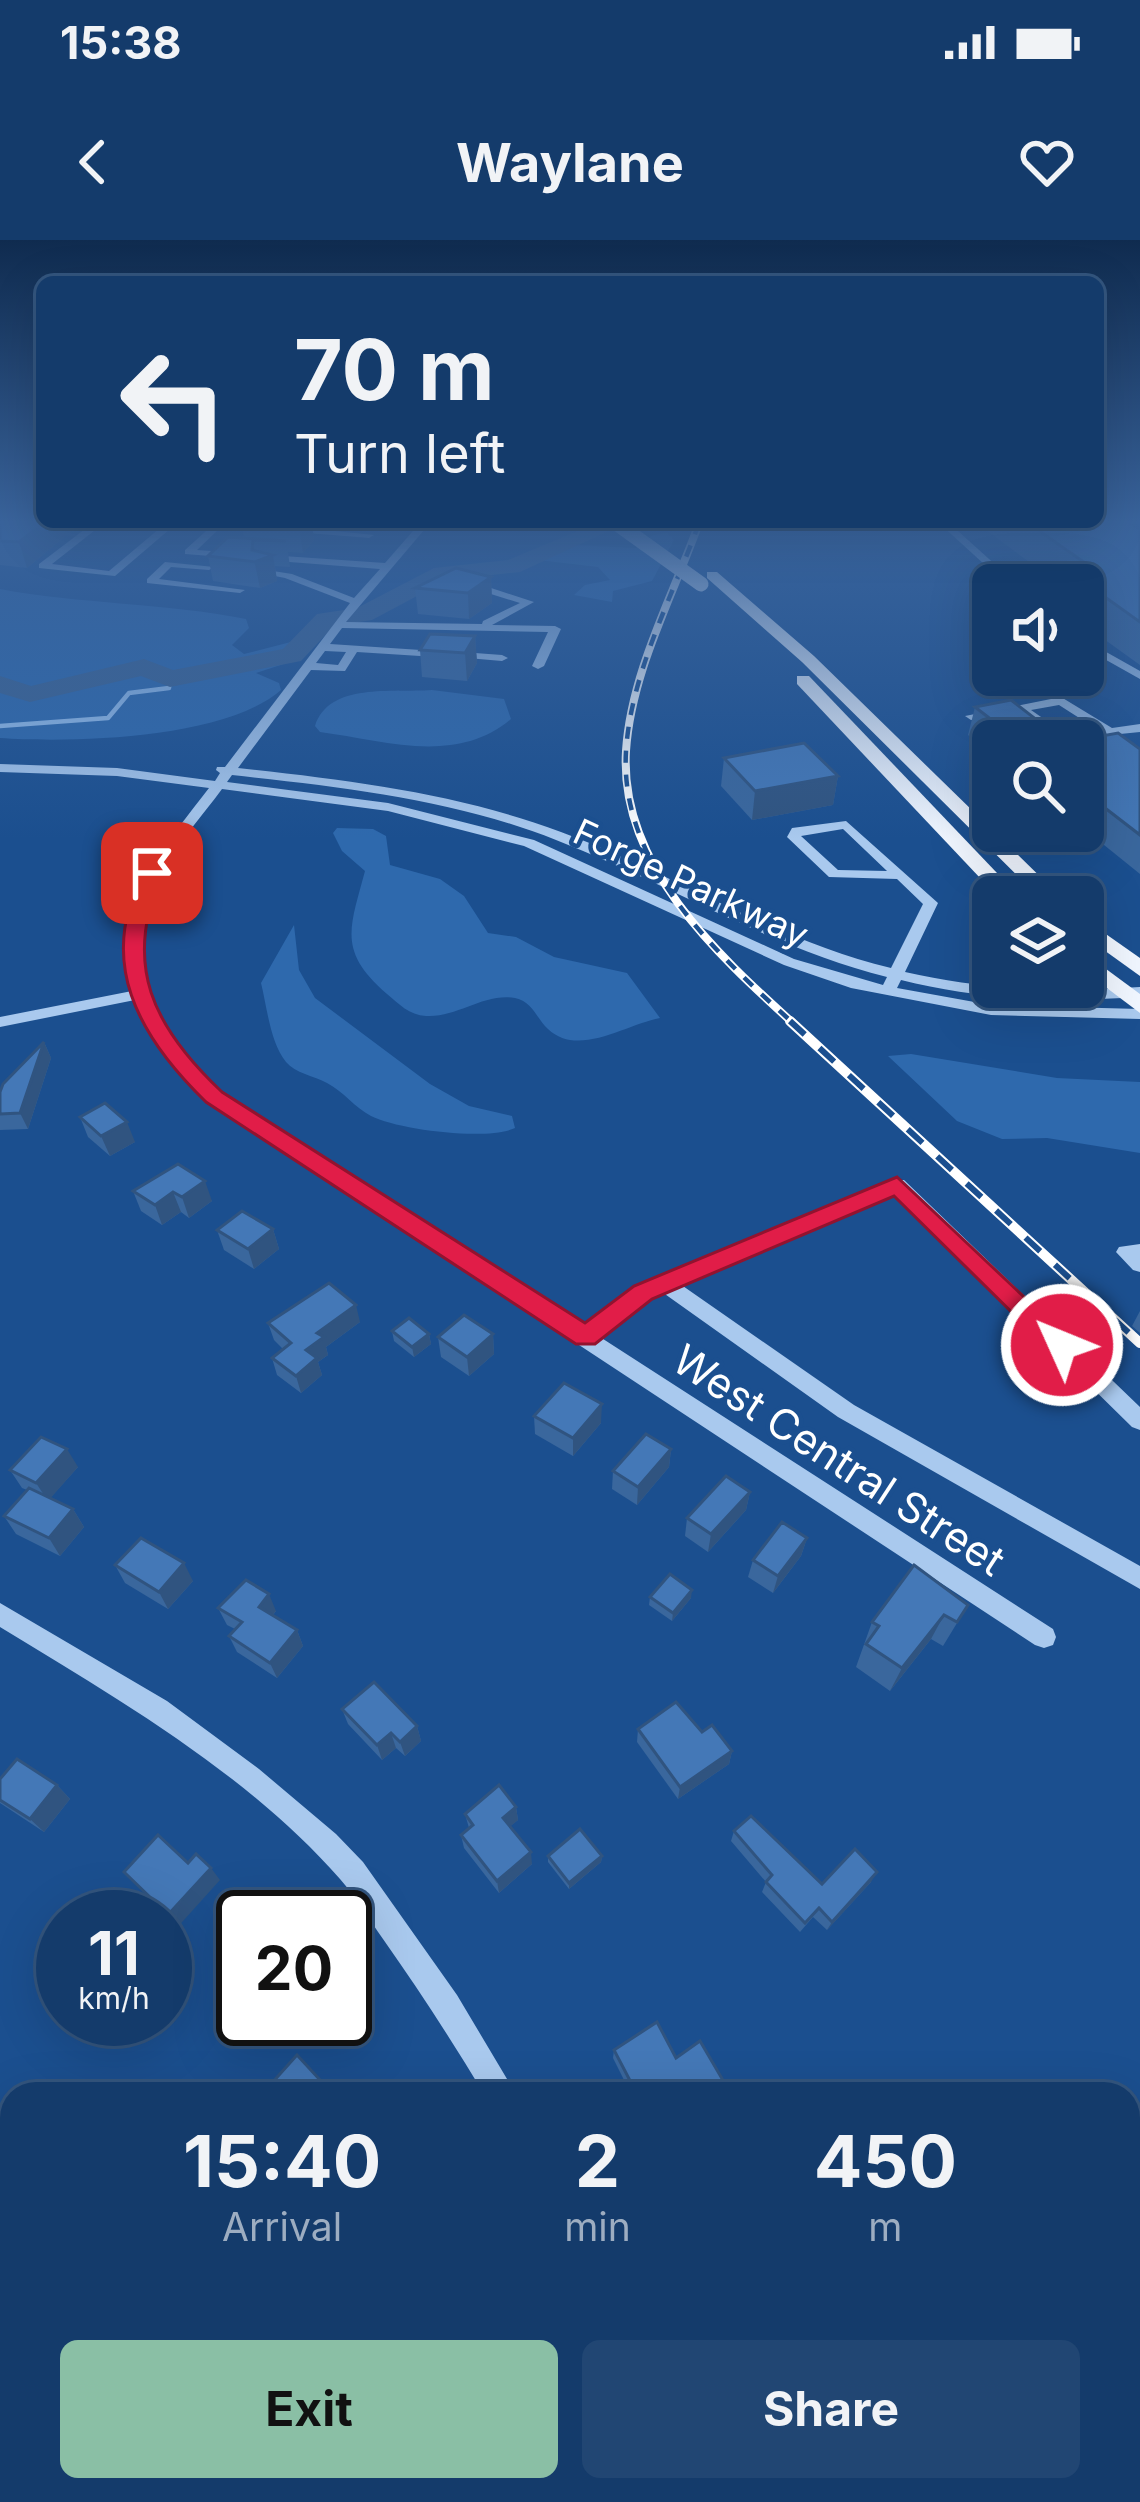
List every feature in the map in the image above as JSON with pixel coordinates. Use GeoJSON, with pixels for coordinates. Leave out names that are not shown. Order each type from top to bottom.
{"type":"FeatureCollection","features":[{"type":"Feature","properties":{"kind":"main road"},"geometry":{"type":"LineString","coordinates":[[754,629],[989,876]]}},
{"type":"Feature","properties":{"kind":"main road"},"geometry":{"type":"LineString","coordinates":[[769,629],[808,659],[1030,876]]}},
{"type":"Feature","properties":{"kind":"main road"},"geometry":{"type":"LineString","coordinates":[[1104,935],[1140,951]]}},
{"type":"Feature","properties":{"kind":"main road"},"geometry":{"type":"LineString","coordinates":[[1104,941],[1140,969]]}},
{"type":"Feature","properties":{"kind":"main road"},"geometry":{"type":"LineString","coordinates":[[1104,975],[1136,1001]]}},
{"type":"Feature","properties":{"kind":"street","name":"West Central Street"},"geometry":{"type":"LineString","coordinates":[[336,629],[152,873],[140,902],[131,963],[138,995],[183,1067],[214,1097],[1044,1636]]}},
{"type":"Feature","properties":{"kind":"street"},"geometry":{"type":"LineString","coordinates":[[538,666],[555,629],[544,629]]}},
{"type":"Feature","properties":{"kind":"street"},"geometry":{"type":"LineString","coordinates":[[323,647],[502,658]]}},
{"type":"Feature","properties":{"kind":"street"},"geometry":{"type":"LineString","coordinates":[[309,666],[340,668],[353,649]]}},
{"type":"Feature","properties":{"kind":"street"},"geometry":{"type":"LineString","coordinates":[[1104,655],[1140,676]]}},
{"type":"Feature","properties":{"kind":"street"},"geometry":{"type":"LineString","coordinates":[[971,716],[1060,701],[1110,732],[1140,758]]}},
{"type":"Feature","properties":{"kind":"street"},"geometry":{"type":"LineString","coordinates":[[1020,706],[1065,739],[1140,728]]}},
{"type":"Feature","properties":{"kind":"street"},"geometry":{"type":"LineString","coordinates":[[0,767],[225,778]]}},
{"type":"Feature","properties":{"kind":"street","name":"Forge Parkway"},"geometry":{"type":"LineString","coordinates":[[225,778],[413,796],[525,824],[784,938],[897,975],[972,986]]}},
{"type":"Feature","properties":{"kind":"street","name":"Forge Parkway"},"geometry":{"type":"LineString","coordinates":[[225,778],[388,807],[529,843],[788,962],[886,992],[991,1010],[1136,1001]]}},
{"type":"Feature","properties":{"kind":"street"},"geometry":{"type":"LineString","coordinates":[[886,992],[931,903],[846,825],[797,831],[794,837],[834,874],[897,875]]}},
{"type":"Feature","properties":{"kind":"street"},"geometry":{"type":"LineString","coordinates":[[0,1022],[138,995]]}},
{"type":"Feature","properties":{"kind":"street","name":"Forge Parkway"},"geometry":{"type":"LineString","coordinates":[[1104,999],[1136,1001]]}},
{"type":"Feature","properties":{"kind":"street"},"geometry":{"type":"LineString","coordinates":[[586,1337],[628,1302],[664,1283],[897,1185],[1140,1421]]}},
{"type":"Feature","properties":{"kind":"street"},"geometry":{"type":"LineString","coordinates":[[1140,1251],[1126,1252],[1140,1265]]}},
{"type":"Feature","properties":{"kind":"street"},"geometry":{"type":"LineString","coordinates":[[664,1283],[846,1411],[1140,1578]]}},
{"type":"Feature","properties":{"kind":"street"},"geometry":{"type":"LineString","coordinates":[[0,1614],[158,1710],[250,1778],[326,1844],[352,1872],[494,2082]]}},
{"type":"Feature","properties":{"kind":"shaded area"},"geometry":{"type":"Polygon","coordinates":[[[0,629],[248,629],[232,645],[244,654],[318,635],[296,660],[256,673],[279,683],[281,690],[224,719],[106,738],[0,738],[0,629]]]}},
{"type":"Feature","properties":{"kind":"shaded area"},"geometry":{"type":"Polygon","coordinates":[[[432,690],[504,699],[511,719],[490,733],[443,746],[368,740],[320,732],[315,726],[322,712],[348,696],[432,690]]]}},
{"type":"Feature","properties":{"kind":"shaded area"},"geometry":{"type":"Polygon","coordinates":[[[337,828],[373,829],[386,836],[390,865],[440,879],[464,896],[488,933],[516,937],[554,957],[627,973],[660,1018],[603,1037],[574,1040],[548,1029],[530,1007],[515,998],[492,999],[437,1016],[409,1011],[371,979],[354,951],[352,924],[365,871],[342,851],[333,833],[337,828]]]}},
{"type":"Feature","properties":{"kind":"shaded area"},"geometry":{"type":"Polygon","coordinates":[[[294,925],[299,970],[315,998],[430,1084],[469,1106],[512,1116],[515,1128],[465,1134],[384,1121],[365,1113],[333,1086],[290,1066],[273,1035],[261,983],[294,925]]]}},
{"type":"Feature","properties":{"kind":"shaded area"},"geometry":{"type":"Polygon","coordinates":[[[911,1054],[1057,1078],[1140,1082],[1140,1153],[1047,1138],[1002,1139],[957,1121],[888,1056],[911,1054]]]}},
{"type":"Feature","properties":{"kind":"building"},"geometry":{"type":"Polygon","coordinates":[[[430,634],[475,636],[465,653],[420,650],[430,634]]]}},
{"type":"Feature","properties":{"kind":"building"},"geometry":{"type":"Polygon","coordinates":[[[1011,700],[1037,720],[992,720],[975,707],[1011,700]]]}},
{"type":"Feature","properties":{"kind":"building"},"geometry":{"type":"Polygon","coordinates":[[[1118,733],[1140,749],[1140,835],[1104,807],[1104,736],[1118,733]]]}},
{"type":"Feature","properties":{"kind":"building"},"geometry":{"type":"Polygon","coordinates":[[[804,743],[838,776],[755,791],[724,758],[804,743]]]}},
{"type":"Feature","properties":{"kind":"building"},"geometry":{"type":"Polygon","coordinates":[[[44,1042],[20,1113],[0,1114],[3,1084],[44,1042]]]}},
{"type":"Feature","properties":{"kind":"building"},"geometry":{"type":"Polygon","coordinates":[[[105,1103],[127,1122],[101,1136],[80,1117],[105,1103]]]}},
{"type":"Feature","properties":{"kind":"building"},"geometry":{"type":"Polygon","coordinates":[[[178,1164],[205,1181],[182,1197],[173,1192],[155,1205],[133,1191],[178,1164]]]}},
{"type":"Feature","properties":{"kind":"building"},"geometry":{"type":"Polygon","coordinates":[[[242,1211],[273,1229],[248,1249],[217,1230],[242,1211]]]}},
{"type":"Feature","properties":{"kind":"building"},"geometry":{"type":"Polygon","coordinates":[[[329,1283],[356,1305],[317,1333],[324,1337],[306,1350],[317,1358],[296,1376],[272,1358],[291,1343],[268,1323],[329,1283]]]}},
{"type":"Feature","properties":{"kind":"building"},"geometry":{"type":"Polygon","coordinates":[[[464,1315],[493,1334],[467,1357],[438,1337],[464,1315]]]}},
{"type":"Feature","properties":{"kind":"building"},"geometry":{"type":"Polygon","coordinates":[[[409,1318],[429,1334],[412,1347],[392,1331],[409,1318]]]}},
{"type":"Feature","properties":{"kind":"building"},"geometry":{"type":"Polygon","coordinates":[[[564,1383],[602,1404],[573,1438],[534,1416],[564,1383]]]}},
{"type":"Feature","properties":{"kind":"building"},"geometry":{"type":"Polygon","coordinates":[[[646,1434],[671,1449],[638,1487],[613,1471],[646,1434]]]}},
{"type":"Feature","properties":{"kind":"building"},"geometry":{"type":"Polygon","coordinates":[[[41,1437],[67,1449],[36,1483],[10,1470],[41,1437]]]}},
{"type":"Feature","properties":{"kind":"building"},"geometry":{"type":"Polygon","coordinates":[[[726,1476],[750,1492],[711,1534],[687,1518],[726,1476]]]}},
{"type":"Feature","properties":{"kind":"building"},"geometry":{"type":"Polygon","coordinates":[[[29,1488],[73,1509],[49,1538],[4,1516],[29,1488]]]}},
{"type":"Feature","properties":{"kind":"building"},"geometry":{"type":"Polygon","coordinates":[[[782,1522],[807,1538],[778,1576],[753,1560],[782,1522]]]}},
{"type":"Feature","properties":{"kind":"building"},"geometry":{"type":"Polygon","coordinates":[[[141,1538],[184,1563],[159,1592],[115,1565],[141,1538]]]}},
{"type":"Feature","properties":{"kind":"building"},"geometry":{"type":"Polygon","coordinates":[[[914,1565],[968,1605],[957,1622],[944,1615],[902,1668],[866,1644],[879,1626],[872,1622],[914,1565]]]}},
{"type":"Feature","properties":{"kind":"building"},"geometry":{"type":"Polygon","coordinates":[[[670,1574],[692,1590],[673,1613],[650,1597],[670,1574]]]}},
{"type":"Feature","properties":{"kind":"building"},"geometry":{"type":"Polygon","coordinates":[[[246,1580],[269,1594],[259,1607],[297,1630],[270,1663],[229,1636],[242,1622],[218,1608],[246,1580]]]}},
{"type":"Feature","properties":{"kind":"building"},"geometry":{"type":"Polygon","coordinates":[[[374,1682],[417,1726],[400,1742],[391,1733],[377,1745],[342,1709],[374,1682]]]}},
{"type":"Feature","properties":{"kind":"building"},"geometry":{"type":"Polygon","coordinates":[[[676,1702],[702,1732],[712,1725],[732,1751],[680,1787],[638,1729],[676,1702]]]}},
{"type":"Feature","properties":{"kind":"building"},"geometry":{"type":"Polygon","coordinates":[[[17,1759],[57,1785],[30,1819],[0,1800],[0,1779],[17,1759]]]}},
{"type":"Feature","properties":{"kind":"building"},"geometry":{"type":"Polygon","coordinates":[[[499,1785],[516,1807],[503,1818],[531,1852],[497,1881],[461,1835],[473,1825],[465,1814],[499,1785]]]}},
{"type":"Feature","properties":{"kind":"building"},"geometry":{"type":"Polygon","coordinates":[[[751,1816],[822,1884],[855,1849],[877,1872],[832,1922],[819,1908],[805,1923],[766,1882],[772,1875],[734,1831],[751,1816]]]}},
{"type":"Feature","properties":{"kind":"building"},"geometry":{"type":"Polygon","coordinates":[[[580,1829],[602,1856],[569,1883],[548,1856],[580,1829]]]}},
{"type":"Feature","properties":{"kind":"building"},"geometry":{"type":"Polygon","coordinates":[[[158,1835],[188,1863],[196,1854],[211,1868],[191,1890],[143,1890],[124,1872],[158,1835]]]}},
{"type":"Feature","properties":{"kind":"building"},"geometry":{"type":"Polygon","coordinates":[[[657,2022],[676,2058],[700,2041],[724,2082],[631,2082],[614,2050],[657,2022]]]}},
{"type":"Feature","properties":{"kind":"building"},"geometry":{"type":"Polygon","coordinates":[[[297,2055],[322,2082],[273,2082],[297,2055]]]}},
{"type":"Feature","properties":{"kind":"waterway"},"geometry":{"type":"LineString","coordinates":[[0,684],[30,694],[144,667],[170,679],[292,655],[317,629]]}},
{"type":"Feature","properties":{"kind":"waterway"},"geometry":{"type":"LineString","coordinates":[[0,726],[108,718],[129,693],[169,688],[170,679]]}},
{"type":"Feature","properties":{"kind":"railway"},"geometry":{"type":"LineString","coordinates":[[658,629],[636,692],[626,751],[628,793],[638,832],[678,904],[734,968],[794,1024]]}},
{"type":"Feature","properties":{"kind":"railway"},"geometry":{"type":"LineString","coordinates":[[790,1021],[1140,1343]]}},
{"type":"Feature","properties":{"kind":"route"},"geometry":{"type":"LineString","coordinates":[[152,873],[140,902],[131,963],[138,995],[183,1067],[214,1097],[586,1337],[643,1292],[897,1185],[1062,1345]]}}]}
